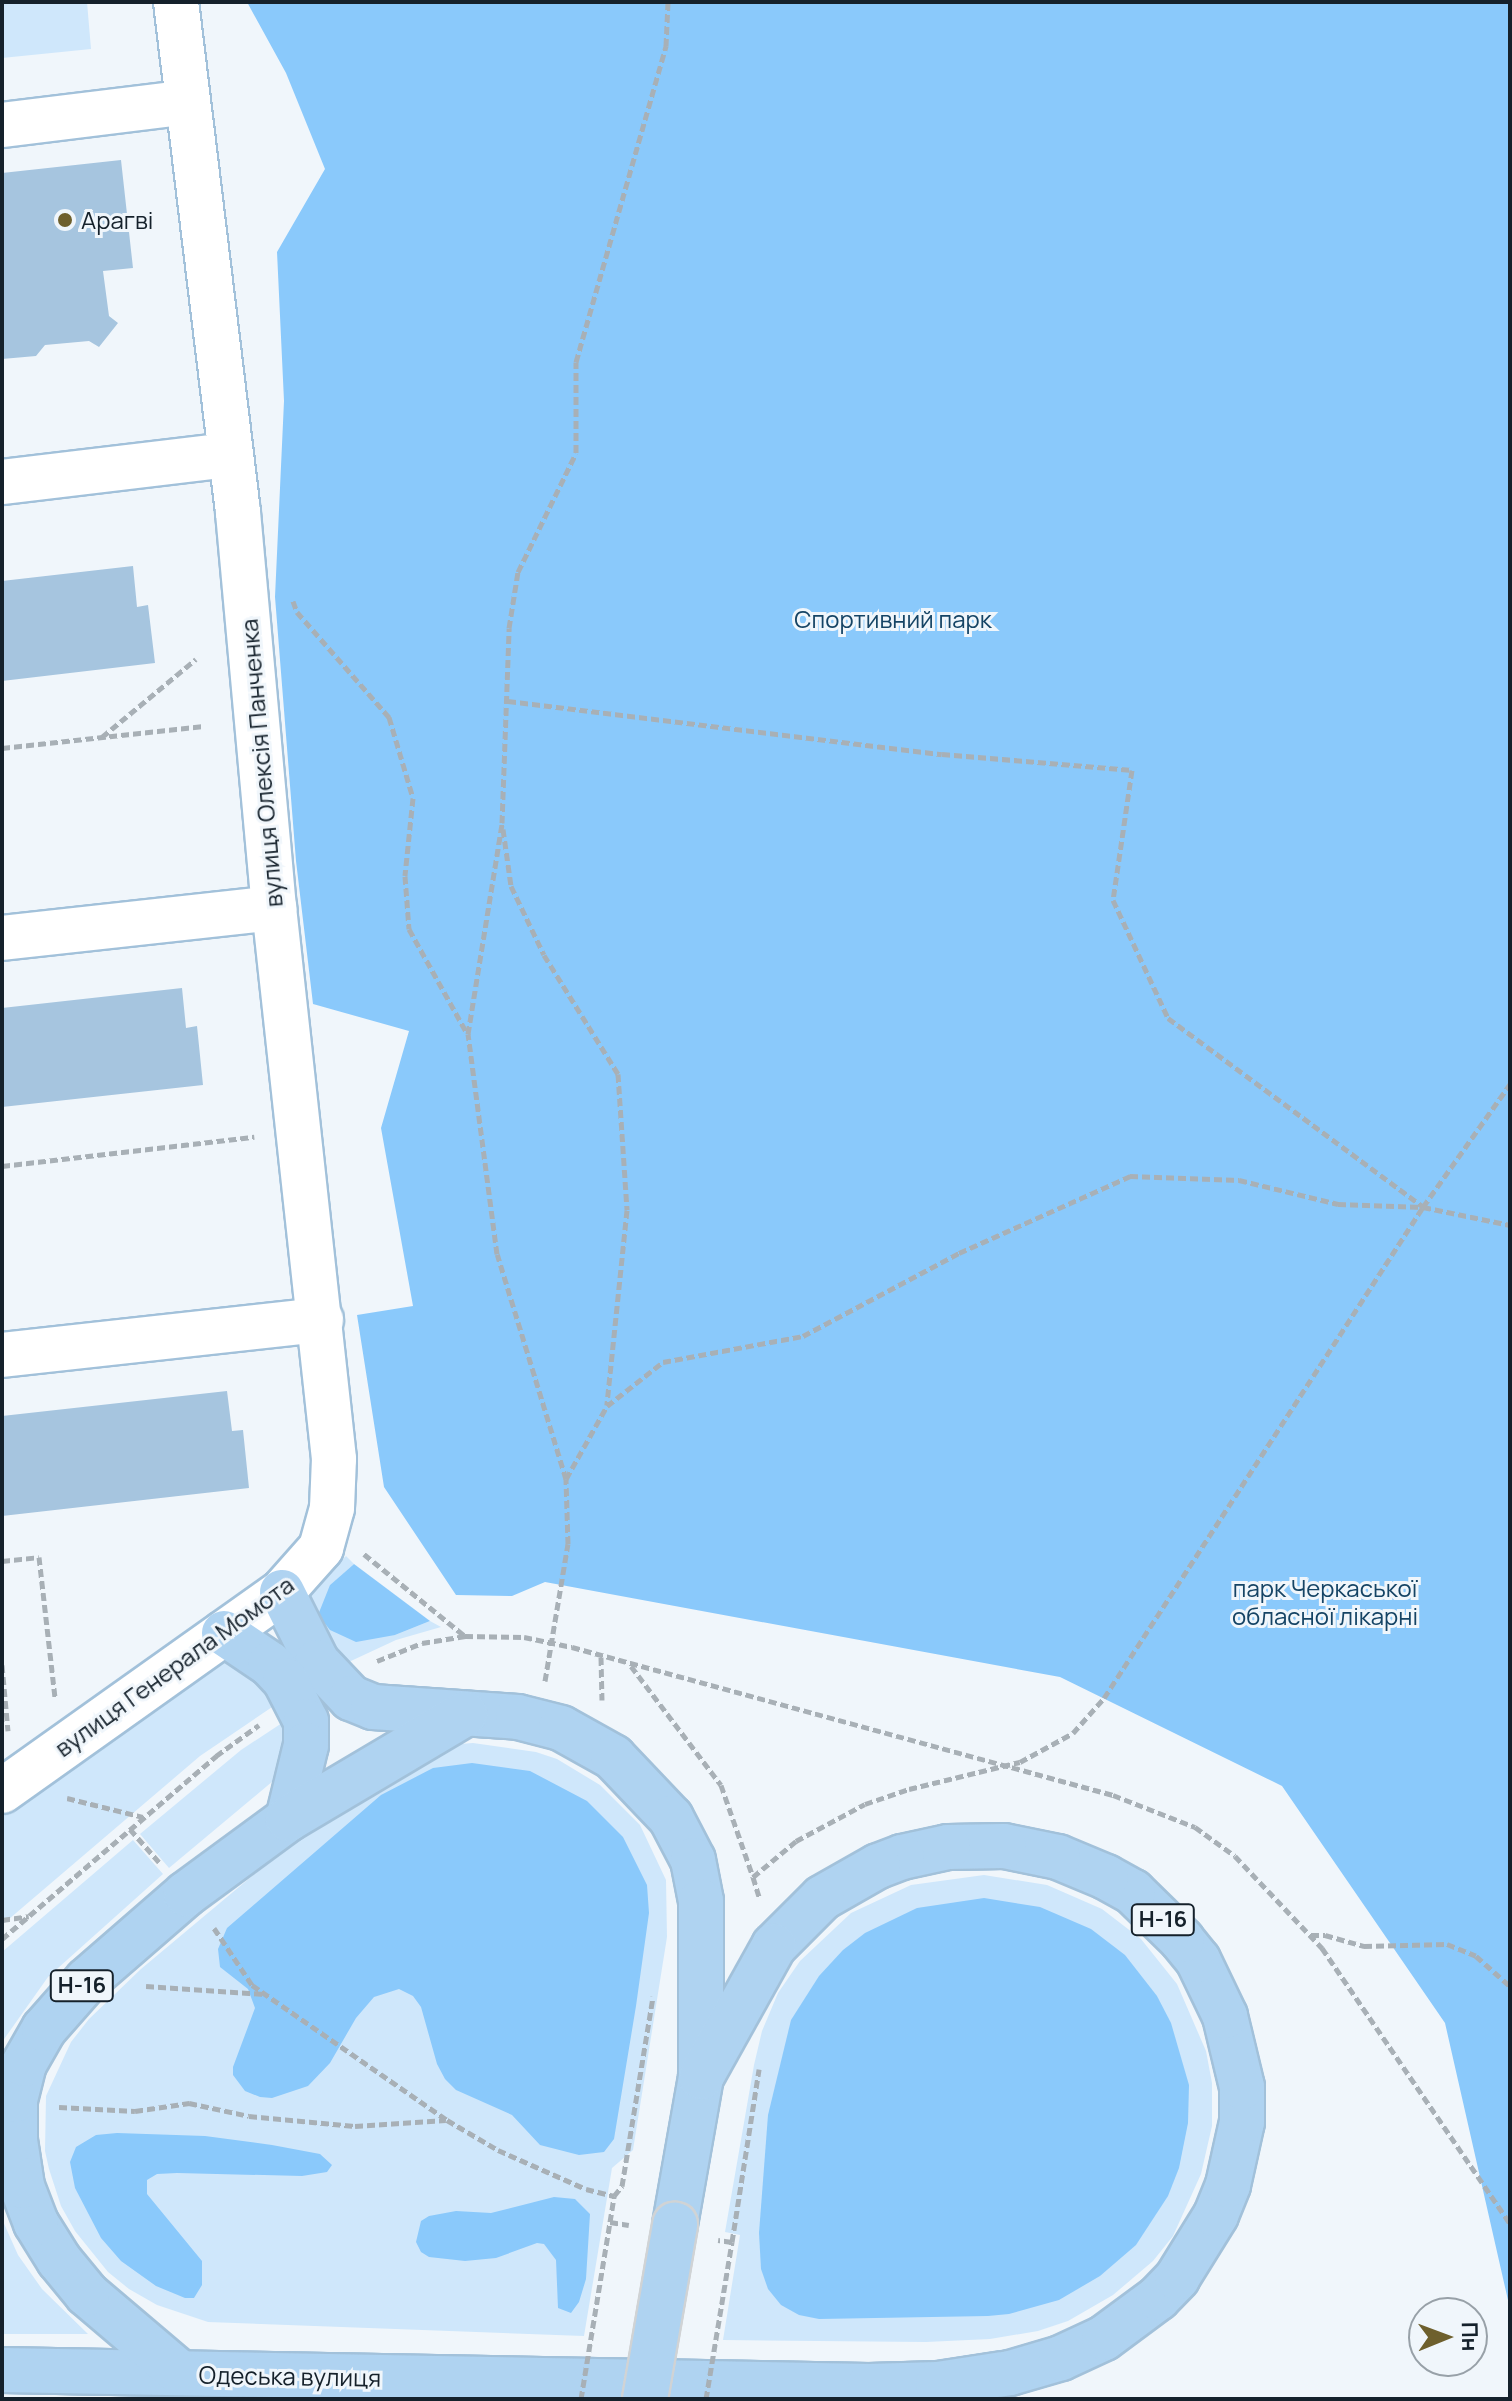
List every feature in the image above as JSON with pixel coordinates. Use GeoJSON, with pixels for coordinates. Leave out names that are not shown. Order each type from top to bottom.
{"type":"FeatureCollection","features":[{"type":"Feature","properties":{"kind":"main road"},"geometry":{"type":"LineString","coordinates":[[282,1592],[317,1662],[351,1698],[373,1707],[465,1714]]}},
{"type":"Feature","properties":{"kind":"main road"},"geometry":{"type":"LineString","coordinates":[[224,1633],[270,1664],[285,1680],[306,1721],[306,1745],[288,1819]]}},
{"type":"Feature","properties":{"kind":"main road","name":"Н-16"},"geometry":{"type":"LineString","coordinates":[[180,2373],[96,2302],[47,2242],[22,2186],[15,2140],[15,2100],[24,2064],[58,2011],[176,1883],[465,1714],[537,1720],[590,1742],[632,1773],[671,1818],[693,1860],[700,1890],[701,2077],[645,2399]]}},
{"type":"Feature","properties":{"kind":"main road","name":"Одеська вулиця"},"geometry":{"type":"LineString","coordinates":[[2,2370],[869,2386],[938,2384],[1010,2373],[1085,2348],[1123,2326],[1158,2298],[1193,2257],[1228,2185],[1242,2122],[1242,2087],[1235,2051],[1225,2016],[1198,1960],[1157,1913],[1133,1892],[1058,1857],[1024,1849],[948,1847],[878,1866],[839,1886],[788,1929],[757,1972],[701,2077]]}},
{"type":"Feature","properties":{"kind":"street","name":"вулиця Олексія Панченка"},"geometry":{"type":"LineString","coordinates":[[176,2],[230,455],[274,908],[321,1320],[334,1459],[329,1526]]}},
{"type":"Feature","properties":{"kind":"street"},"geometry":{"type":"LineString","coordinates":[[2,125],[188,102]]}},
{"type":"Feature","properties":{"kind":"street"},"geometry":{"type":"LineString","coordinates":[[2,482],[230,455]]}},
{"type":"Feature","properties":{"kind":"street"},"geometry":{"type":"LineString","coordinates":[[2,938],[274,908]]}},
{"type":"Feature","properties":{"kind":"street"},"geometry":{"type":"LineString","coordinates":[[2,1355],[321,1320]]}},
{"type":"Feature","properties":{"kind":"street","name":"вулиця Генерала Момота"},"geometry":{"type":"LineString","coordinates":[[6,1789],[282,1592],[321,1548],[329,1526]]}},
{"type":"Feature","properties":{"kind":"path"},"geometry":{"type":"LineString","coordinates":[[553,1643],[568,1544],[566,1479],[497,1254],[468,1034],[502,823],[509,628],[518,572],[576,453],[576,362],[666,46],[668,2]]}},
{"type":"Feature","properties":{"kind":"path"},"geometry":{"type":"LineString","coordinates":[[292,599],[297,612],[389,717],[413,798],[405,876],[409,929],[468,1034]]}},
{"type":"Feature","properties":{"kind":"path"},"geometry":{"type":"LineString","coordinates":[[101,738],[196,659]]}},
{"type":"Feature","properties":{"kind":"path"},"geometry":{"type":"LineString","coordinates":[[508,701],[942,754],[1132,770],[1113,900],[1168,1018],[1423,1207]]}},
{"type":"Feature","properties":{"kind":"path"},"geometry":{"type":"LineString","coordinates":[[2,748],[204,726]]}},
{"type":"Feature","properties":{"kind":"path"},"geometry":{"type":"LineString","coordinates":[[502,823],[511,886],[544,955],[618,1074],[627,1210],[607,1406]]}},
{"type":"Feature","properties":{"kind":"path"},"geometry":{"type":"LineString","coordinates":[[631,1666],[721,1785],[753,1877],[796,1841],[865,1804],[909,1789],[1009,1766],[1073,1733],[1104,1698],[1423,1207],[1510,1084]]}},
{"type":"Feature","properties":{"kind":"path"},"geometry":{"type":"LineString","coordinates":[[2,1166],[255,1137]]}},
{"type":"Feature","properties":{"kind":"path"},"geometry":{"type":"LineString","coordinates":[[566,1479],[607,1406],[663,1362],[803,1336],[959,1253],[1130,1176],[1239,1180],[1338,1204],[1423,1207],[1510,1225]]}},
{"type":"Feature","properties":{"kind":"path"},"geometry":{"type":"LineString","coordinates":[[329,1526],[465,1636]]}},
{"type":"Feature","properties":{"kind":"path"},"geometry":{"type":"LineString","coordinates":[[2,1561],[39,1557],[55,1699]]}},
{"type":"Feature","properties":{"kind":"path"},"geometry":{"type":"LineString","coordinates":[[375,1661],[422,1643],[465,1636],[524,1637],[1133,1800],[1186,1822],[1235,1856],[1311,1935],[1510,2224]]}},
{"type":"Feature","properties":{"kind":"path"},"geometry":{"type":"LineString","coordinates":[[2,1665],[9,1734]]}},
{"type":"Feature","properties":{"kind":"path"},"geometry":{"type":"LineString","coordinates":[[2,1939],[228,1746],[269,1719]]}},
{"type":"Feature","properties":{"kind":"path"},"geometry":{"type":"LineString","coordinates":[[6,1789],[144,1817]]}},
{"type":"Feature","properties":{"kind":"path"},"geometry":{"type":"LineString","coordinates":[[130,1829],[220,1935],[242,1974],[265,1994],[447,2120],[510,2156],[586,2189],[614,2196]]}},
{"type":"Feature","properties":{"kind":"path"},"geometry":{"type":"LineString","coordinates":[[2,1920],[30,1916]]}},
{"type":"Feature","properties":{"kind":"path"},"geometry":{"type":"LineString","coordinates":[[1311,1935],[1325,1935],[1364,1946],[1447,1944],[1476,1956],[1510,1986]]}},
{"type":"Feature","properties":{"kind":"path"},"geometry":{"type":"LineString","coordinates":[[87,1980],[265,1994]]}},
{"type":"Feature","properties":{"kind":"path"},"geometry":{"type":"LineString","coordinates":[[581,2399],[614,2196],[622,2186],[656,1982]]}},
{"type":"Feature","properties":{"kind":"path"},"geometry":{"type":"LineString","coordinates":[[15,2100],[113,2111],[189,2103],[249,2116],[355,2126],[447,2120]]}},
{"type":"Feature","properties":{"kind":"shaded area"},"geometry":{"type":"Polygon","coordinates":[[[2,2],[87,2],[91,49],[2,58],[2,2]]]}},
{"type":"Feature","properties":{"kind":"shaded area"},"geometry":{"type":"Polygon","coordinates":[[[346,1556],[354,1564],[330,1585],[395,1635],[430,1621],[441,1627],[396,1640],[338,1667],[304,1609],[311,1590],[346,1556]]]}},
{"type":"Feature","properties":{"kind":"shaded area"},"geometry":{"type":"Polygon","coordinates":[[[230,1656],[281,1701],[200,1756],[2,1925],[2,1815],[110,1736],[230,1656]]]}},
{"type":"Feature","properties":{"kind":"shaded area"},"geometry":{"type":"Polygon","coordinates":[[[288,1719],[279,1776],[169,1868],[140,1834],[241,1750],[288,1719]]]}},
{"type":"Feature","properties":{"kind":"shaded area"},"geometry":{"type":"Polygon","coordinates":[[[473,1743],[536,1752],[557,1759],[600,1785],[640,1825],[666,1880],[667,1937],[633,2150],[612,2168],[584,2336],[208,2322],[157,2305],[129,2289],[108,2272],[75,2231],[61,2206],[49,2169],[45,2151],[46,2096],[71,2042],[89,2019],[141,1969],[330,1811],[447,1745],[473,1743]]]}},
{"type":"Feature","properties":{"kind":"shaded area"},"geometry":{"type":"Polygon","coordinates":[[[133,1840],[163,1874],[48,1977],[2,2042],[2,1952],[133,1840]]]}},
{"type":"Feature","properties":{"kind":"shaded area"},"geometry":{"type":"Polygon","coordinates":[[[984,1875],[1047,1885],[1102,1909],[1141,1939],[1177,1984],[1206,2051],[1212,2083],[1212,2126],[1201,2174],[1173,2236],[1153,2261],[1113,2295],[1068,2321],[1038,2331],[990,2339],[926,2342],[723,2340],[740,2235],[725,2232],[754,2065],[762,2031],[778,1993],[800,1961],[851,1913],[911,1885],[984,1875]]]}},
{"type":"Feature","properties":{"kind":"shaded area"},"geometry":{"type":"Polygon","coordinates":[[[2,2219],[18,2255],[42,2289],[88,2334],[2,2334],[2,2219]]]}},
{"type":"Feature","properties":{"kind":"green space","name":"Спортивний парк"},"geometry":{"type":"Polygon","coordinates":[[[247,2],[1510,2],[1510,2309],[1445,2023],[1282,1786],[1060,1677],[545,1582],[512,1596],[456,1595],[384,1487],[357,1315],[413,1306],[381,1128],[409,1031],[313,1004],[296,861],[275,597],[284,401],[277,252],[325,169],[286,73],[247,2]]]}},
{"type":"Feature","properties":{"kind":"green space"},"geometry":{"type":"Polygon","coordinates":[[[354,1564],[430,1621],[395,1635],[356,1642],[330,1630],[318,1615],[330,1585],[354,1564]]]}},
{"type":"Feature","properties":{"kind":"green space"},"geometry":{"type":"Polygon","coordinates":[[[472,1763],[530,1771],[587,1801],[623,1837],[647,1885],[649,1913],[636,2006],[614,2139],[604,2152],[579,2155],[540,2145],[512,2115],[456,2090],[437,2064],[421,2007],[413,1996],[399,1989],[374,1997],[356,2018],[330,2063],[308,2086],[272,2098],[260,2097],[245,2091],[233,2075],[233,2067],[255,2008],[248,1989],[220,1967],[218,1949],[227,1928],[381,1795],[433,1768],[472,1763]]]}},
{"type":"Feature","properties":{"kind":"green space"},"geometry":{"type":"Polygon","coordinates":[[[984,1898],[1040,1907],[1091,1929],[1125,1955],[1157,1996],[1171,2023],[1189,2085],[1188,2123],[1179,2168],[1168,2196],[1136,2245],[1100,2276],[1059,2300],[1009,2314],[988,2316],[819,2319],[799,2315],[781,2305],[768,2289],[761,2269],[759,2233],[768,2115],[791,2020],[819,1976],[843,1950],[865,1933],[917,1908],[984,1898]]]}},
{"type":"Feature","properties":{"kind":"green space"},"geometry":{"type":"Polygon","coordinates":[[[96,2135],[205,2136],[272,2145],[320,2154],[332,2165],[327,2172],[302,2176],[177,2173],[157,2174],[147,2180],[147,2194],[202,2261],[202,2285],[194,2298],[185,2298],[156,2286],[121,2261],[101,2238],[75,2188],[70,2162],[76,2147],[96,2135]]]}},
{"type":"Feature","properties":{"kind":"green space"},"geometry":{"type":"Polygon","coordinates":[[[554,2197],[575,2199],[590,2214],[586,2279],[579,2302],[571,2313],[558,2308],[556,2260],[544,2244],[537,2243],[496,2258],[465,2261],[429,2257],[421,2252],[416,2242],[421,2221],[429,2216],[456,2211],[491,2213],[554,2197]]]}},
{"type":"Feature","properties":{"kind":"building","name":"Арагві"},"geometry":{"type":"Polygon","coordinates":[[[121,160],[133,268],[103,271],[109,316],[118,323],[99,347],[89,341],[45,345],[36,356],[2,359],[2,173],[121,160]]]}},
{"type":"Feature","properties":{"kind":"building"},"geometry":{"type":"Polygon","coordinates":[[[133,566],[137,607],[148,605],[155,663],[2,681],[2,581],[133,566]]]}},
{"type":"Feature","properties":{"kind":"building"},"geometry":{"type":"Polygon","coordinates":[[[182,988],[186,1028],[197,1026],[203,1085],[2,1107],[2,1008],[182,988]]]}},
{"type":"Feature","properties":{"kind":"building"},"geometry":{"type":"Polygon","coordinates":[[[227,1391],[232,1431],[243,1430],[249,1488],[2,1516],[2,1416],[227,1391]]]}},
{"type":"Feature","properties":{"kind":"place","name":"Арагві"},"geometry":{"type":"Point","coordinates":[65,220]}},
{"type":"Feature","properties":{"kind":"park label","name":"парк Черкаської обласної лікарні"},"geometry":{"type":"Point","coordinates":[1325,1602]}}]}
